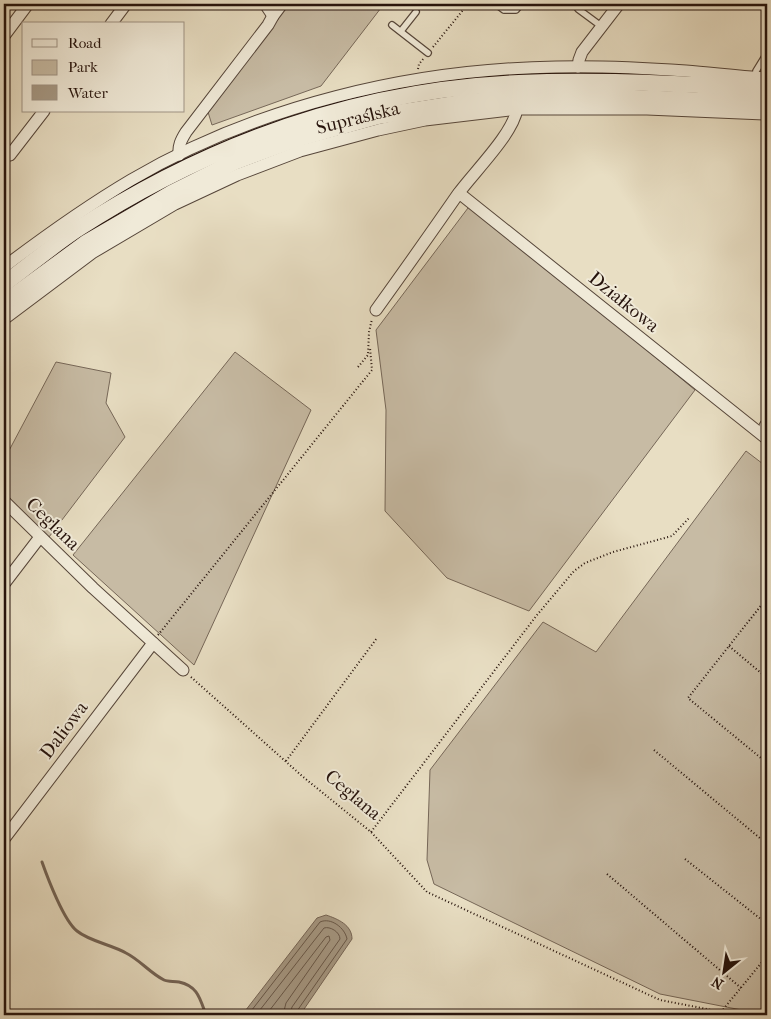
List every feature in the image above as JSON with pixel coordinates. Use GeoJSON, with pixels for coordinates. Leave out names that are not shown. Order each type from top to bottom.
{"type":"FeatureCollection","features":[{"type":"Feature","properties":{"kind":"main road"},"geometry":{"type":"LineString","coordinates":[[4,284],[75,231],[164,178],[230,147],[291,124],[375,101],[467,87],[518,83],[582,81],[761,83]]}},
{"type":"Feature","properties":{"kind":"main road"},"geometry":{"type":"LineString","coordinates":[[4,304],[86,243],[180,188],[234,162],[296,139],[378,116],[468,102],[518,98],[582,96],[767,103]]}},
{"type":"Feature","properties":{"kind":"street"},"geometry":{"type":"LineString","coordinates":[[4,36],[28,4]]}},
{"type":"Feature","properties":{"kind":"street"},"geometry":{"type":"LineString","coordinates":[[112,22],[126,4]]}},
{"type":"Feature","properties":{"kind":"street"},"geometry":{"type":"LineString","coordinates":[[265,4],[273,16]]}},
{"type":"Feature","properties":{"kind":"street"},"geometry":{"type":"LineString","coordinates":[[179,155],[181,140],[186,132],[282,4]]}},
{"type":"Feature","properties":{"kind":"street"},"geometry":{"type":"LineString","coordinates":[[578,67],[582,52],[619,4]]}},
{"type":"Feature","properties":{"kind":"street","name":"Supraślska"},"geometry":{"type":"LineString","coordinates":[[4,267],[68,219],[133,179],[179,155],[228,133],[291,110],[352,93],[417,79],[502,69],[578,67],[687,71],[761,83],[767,78]]}},
{"type":"Feature","properties":{"kind":"street"},"geometry":{"type":"LineString","coordinates":[[376,310],[459,193],[511,126],[517,109]]}},
{"type":"Feature","properties":{"kind":"street","name":"Supraślska"},"geometry":{"type":"LineString","coordinates":[[4,319],[92,253],[174,204],[237,174],[300,151],[378,130],[425,120],[517,109],[647,109],[767,114]]}},
{"type":"Feature","properties":{"kind":"street"},"geometry":{"type":"LineString","coordinates":[[10,155],[43,112]]}},
{"type":"Feature","properties":{"kind":"street","name":"Działkowa"},"geometry":{"type":"LineString","coordinates":[[459,193],[767,439]]}},
{"type":"Feature","properties":{"kind":"street","name":"Ceglana"},"geometry":{"type":"LineString","coordinates":[[4,501],[183,670]]}},
{"type":"Feature","properties":{"kind":"street"},"geometry":{"type":"LineString","coordinates":[[4,584],[40,537]]}},
{"type":"Feature","properties":{"kind":"street","name":"Daliowa"},"geometry":{"type":"LineString","coordinates":[[4,839],[153,643]]}},
{"type":"Feature","properties":{"kind":"lane"},"geometry":{"type":"LineString","coordinates":[[496,4],[504,10],[516,10],[521,4]]}},
{"type":"Feature","properties":{"kind":"lane"},"geometry":{"type":"LineString","coordinates":[[578,8],[601,26]]}},
{"type":"Feature","properties":{"kind":"lane"},"geometry":{"type":"LineString","coordinates":[[400,32],[416,12]]}},
{"type":"Feature","properties":{"kind":"lane"},"geometry":{"type":"LineString","coordinates":[[392,25],[428,53]]}},
{"type":"Feature","properties":{"kind":"lane"},"geometry":{"type":"LineString","coordinates":[[761,83],[756,71],[767,53]]}},
{"type":"Feature","properties":{"kind":"path"},"geometry":{"type":"LineString","coordinates":[[417,79],[419,64],[468,4]]}},
{"type":"Feature","properties":{"kind":"path"},"geometry":{"type":"LineString","coordinates":[[153,643],[372,370],[370,326],[376,310]]}},
{"type":"Feature","properties":{"kind":"path"},"geometry":{"type":"LineString","coordinates":[[358,367],[368,355],[370,348]]}},
{"type":"Feature","properties":{"kind":"path"},"geometry":{"type":"LineString","coordinates":[[370,832],[537,615],[574,571],[585,563],[613,552],[672,536],[689,518]]}},
{"type":"Feature","properties":{"kind":"path"},"geometry":{"type":"LineString","coordinates":[[767,598],[688,698],[767,763]]}},
{"type":"Feature","properties":{"kind":"path"},"geometry":{"type":"LineString","coordinates":[[286,761],[377,638]]}},
{"type":"Feature","properties":{"kind":"path"},"geometry":{"type":"LineString","coordinates":[[729,646],[767,678]]}},
{"type":"Feature","properties":{"kind":"path","name":"Ceglana"},"geometry":{"type":"LineString","coordinates":[[183,670],[370,832],[426,892],[660,1000],[738,1015]]}},
{"type":"Feature","properties":{"kind":"path"},"geometry":{"type":"LineString","coordinates":[[654,750],[767,844]]}},
{"type":"Feature","properties":{"kind":"path"},"geometry":{"type":"LineString","coordinates":[[685,859],[767,924]]}},
{"type":"Feature","properties":{"kind":"path"},"geometry":{"type":"LineString","coordinates":[[607,874],[741,988]]}},
{"type":"Feature","properties":{"kind":"path"},"geometry":{"type":"LineString","coordinates":[[721,1012],[767,956]]}},
{"type":"Feature","properties":{"kind":"green space"},"geometry":{"type":"Polygon","coordinates":[[[288,4],[384,4],[321,86],[212,125],[208,112],[288,4]]]}},
{"type":"Feature","properties":{"kind":"green space"},"geometry":{"type":"Polygon","coordinates":[[[471,204],[695,390],[529,611],[447,578],[385,511],[386,410],[376,330],[471,204]]]}},
{"type":"Feature","properties":{"kind":"green space"},"geometry":{"type":"Polygon","coordinates":[[[235,352],[311,410],[194,665],[73,555],[235,352]]]}},
{"type":"Feature","properties":{"kind":"green space"},"geometry":{"type":"Polygon","coordinates":[[[56,362],[111,373],[106,403],[125,437],[49,537],[4,495],[4,460],[56,362]]]}},
{"type":"Feature","properties":{"kind":"green space"},"geometry":{"type":"Polygon","coordinates":[[[746,451],[767,467],[767,1015],[660,994],[434,884],[427,860],[430,770],[543,622],[596,652],[746,451]]]}},
{"type":"Feature","properties":{"kind":"water"},"geometry":{"type":"Polygon","coordinates":[[[326,915],[347,926],[352,939],[300,1015],[242,1015],[317,918],[326,915]]]}},
{"type":"Feature","properties":{"kind":"waterway"},"geometry":{"type":"LineString","coordinates":[[42,862],[62,909],[77,931],[88,938],[126,953],[164,980],[179,982],[190,987],[197,994],[206,1015]]}}]}
